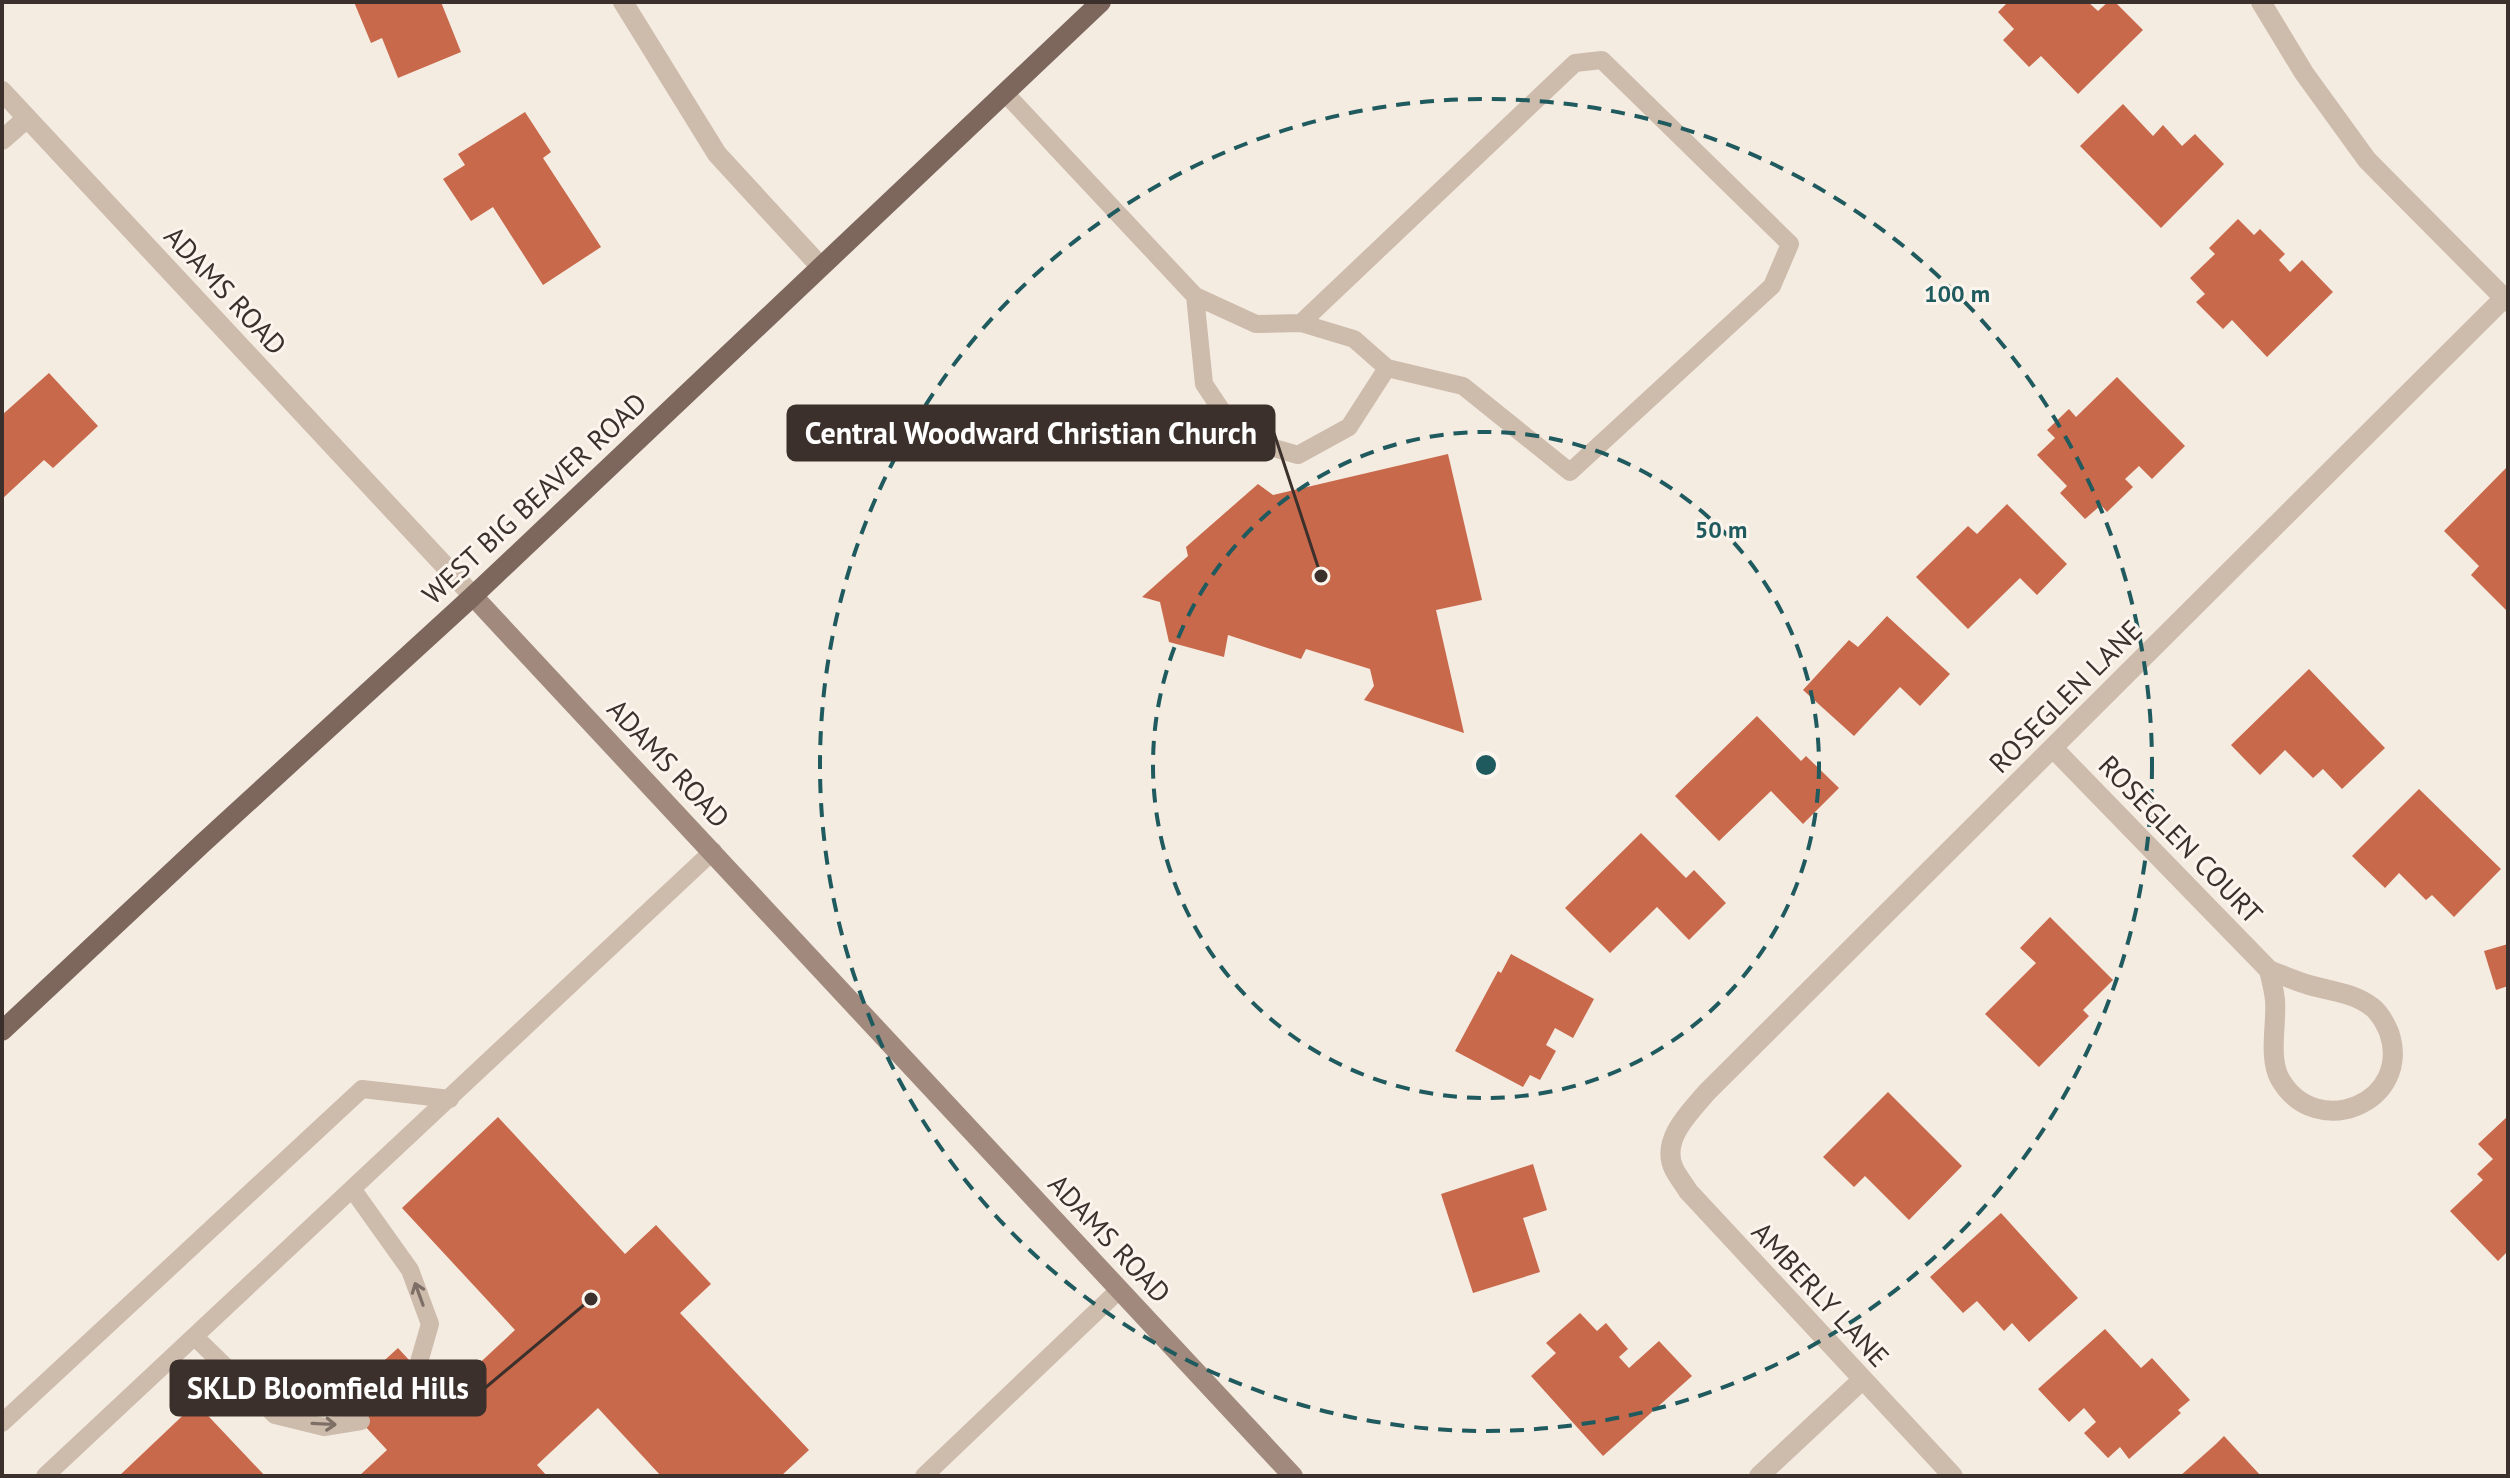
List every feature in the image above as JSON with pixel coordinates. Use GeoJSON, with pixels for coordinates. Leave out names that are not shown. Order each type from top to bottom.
{"type":"FeatureCollection","features":[{"type":"Feature","properties":{"kind":"main road","name":"WEST BIG BEAVER ROAD"},"geometry":{"type":"LineString","coordinates":[[2,1031],[473,596],[1101,2]]}},
{"type":"Feature","properties":{"kind":"main road","name":"ADAMS ROAD"},"geometry":{"type":"LineString","coordinates":[[473,596],[1293,1476]]}},
{"type":"Feature","properties":{"kind":"street"},"geometry":{"type":"LineString","coordinates":[[623,2],[717,154],[820,266]]}},
{"type":"Feature","properties":{"kind":"street"},"geometry":{"type":"LineString","coordinates":[[2261,2],[2304,73],[2367,160],[2506,300]]}},
{"type":"Feature","properties":{"kind":"street","name":"ADAMS ROAD"},"geometry":{"type":"LineString","coordinates":[[2,91],[473,596]]}},
{"type":"Feature","properties":{"kind":"street"},"geometry":{"type":"LineString","coordinates":[[2,140],[27,118]]}},
{"type":"Feature","properties":{"kind":"street","name":"ROSEGLEN LANE"},"geometry":{"type":"LineString","coordinates":[[1672,1139],[1685,1117],[1707,1092],[2506,300]]}},
{"type":"Feature","properties":{"kind":"street","name":"ROSEGLEN COURT"},"geometry":{"type":"LineString","coordinates":[[2053,748],[2269,970],[2361,999],[2376,1010],[2386,1024],[2392,1057],[2388,1077],[2377,1094],[2365,1103],[2345,1110],[2323,1111],[2289,1093],[2278,1075],[2274,1053],[2275,997],[2269,970]]}},
{"type":"Feature","properties":{"kind":"street","name":"AMBERLY LANE"},"geometry":{"type":"LineString","coordinates":[[1672,1139],[1672,1166],[1688,1191],[1953,1476]]}},
{"type":"Feature","properties":{"kind":"street"},"geometry":{"type":"LineString","coordinates":[[1759,1476],[1862,1380]]}},
{"type":"Feature","properties":{"kind":"lane"},"geometry":{"type":"LineString","coordinates":[[1005,93],[1195,296],[1256,324],[1301,323],[1354,339],[1387,368],[1463,386],[1570,472],[1772,286],[1790,244],[1602,60],[1575,63],[1301,323]]}},
{"type":"Feature","properties":{"kind":"lane"},"geometry":{"type":"LineString","coordinates":[[1195,296],[1204,384],[1240,438],[1298,455],[1349,427],[1387,368]]}},
{"type":"Feature","properties":{"kind":"lane"},"geometry":{"type":"LineString","coordinates":[[45,1476],[713,851]]}},
{"type":"Feature","properties":{"kind":"lane"},"geometry":{"type":"LineString","coordinates":[[2,1423],[362,1089],[450,1099]]}},
{"type":"Feature","properties":{"kind":"lane"},"geometry":{"type":"LineString","coordinates":[[353,1190],[410,1270],[430,1324],[417,1369]]}},
{"type":"Feature","properties":{"kind":"lane"},"geometry":{"type":"LineString","coordinates":[[924,1476],[1119,1290]]}},
{"type":"Feature","properties":{"kind":"lane"},"geometry":{"type":"LineString","coordinates":[[195,1337],[275,1415],[324,1427],[361,1421]]}},
{"type":"Feature","properties":{"kind":"building"},"geometry":{"type":"Polygon","coordinates":[[[354,2],[441,2],[461,52],[398,78],[382,38],[371,43],[354,2]]]}},
{"type":"Feature","properties":{"kind":"building"},"geometry":{"type":"Polygon","coordinates":[[[2008,2],[2088,2],[2098,11],[2108,2],[2115,2],[2143,30],[2078,94],[2041,56],[2029,67],[2003,40],[2014,29],[1998,12],[2008,2]]]}},
{"type":"Feature","properties":{"kind":"building"},"geometry":{"type":"Polygon","coordinates":[[[2123,104],[2153,136],[2163,125],[2182,146],[2195,134],[2224,164],[2161,228],[2080,146],[2123,104]]]}},
{"type":"Feature","properties":{"kind":"building"},"geometry":{"type":"Polygon","coordinates":[[[525,112],[551,152],[543,158],[601,247],[543,285],[493,207],[471,221],[443,179],[465,165],[458,154],[525,112]]]}},
{"type":"Feature","properties":{"kind":"building"},"geometry":{"type":"Polygon","coordinates":[[[2238,219],[2254,235],[2260,229],[2285,254],[2279,260],[2290,272],[2302,260],[2333,292],[2267,357],[2232,320],[2223,329],[2196,302],[2205,294],[2190,278],[2215,254],[2209,248],[2238,219]]]}},
{"type":"Feature","properties":{"kind":"building"},"geometry":{"type":"Polygon","coordinates":[[[49,373],[98,426],[53,468],[44,460],[2,499],[2,415],[49,373]]]}},
{"type":"Feature","properties":{"kind":"building"},"geometry":{"type":"Polygon","coordinates":[[[2117,377],[2185,446],[2152,479],[2139,466],[2125,479],[2133,487],[2107,512],[2101,505],[2085,519],[2060,493],[2067,486],[2037,455],[2055,438],[2047,430],[2069,409],[2076,417],[2117,377]]]}},
{"type":"Feature","properties":{"kind":"building"},"geometry":{"type":"Polygon","coordinates":[[[1448,454],[1482,600],[1436,610],[1464,733],[1364,700],[1374,686],[1370,669],[1306,649],[1301,659],[1228,635],[1224,657],[1169,642],[1160,602],[1142,597],[1188,556],[1186,547],[1258,484],[1273,495],[1448,454]]]}},
{"type":"Feature","properties":{"kind":"building"},"geometry":{"type":"Polygon","coordinates":[[[2508,466],[2508,612],[2471,575],[2479,566],[2444,531],[2508,466]]]}},
{"type":"Feature","properties":{"kind":"building"},"geometry":{"type":"Polygon","coordinates":[[[2007,504],[2067,564],[2037,595],[2020,578],[1968,629],[1916,577],[1968,526],[1977,534],[2007,504]]]}},
{"type":"Feature","properties":{"kind":"building"},"geometry":{"type":"Polygon","coordinates":[[[1887,616],[1950,674],[1920,706],[1900,687],[1854,736],[1803,690],[1849,640],[1858,647],[1887,616]]]}},
{"type":"Feature","properties":{"kind":"building"},"geometry":{"type":"Polygon","coordinates":[[[2309,669],[2385,748],[2342,789],[2323,769],[2313,778],[2285,750],[2260,775],[2231,745],[2309,669]]]}},
{"type":"Feature","properties":{"kind":"building"},"geometry":{"type":"Polygon","coordinates":[[[1757,716],[1801,761],[1806,756],[1839,788],[1803,824],[1771,791],[1719,841],[1675,796],[1757,716]]]}},
{"type":"Feature","properties":{"kind":"building"},"geometry":{"type":"Polygon","coordinates":[[[2419,789],[2501,869],[2454,917],[2432,895],[2426,900],[2399,873],[2385,888],[2352,856],[2419,789]]]}},
{"type":"Feature","properties":{"kind":"building"},"geometry":{"type":"Polygon","coordinates":[[[1641,833],[1686,878],[1694,870],[1726,903],[1689,940],[1657,907],[1610,953],[1565,908],[1641,833]]]}},
{"type":"Feature","properties":{"kind":"building"},"geometry":{"type":"Polygon","coordinates":[[[2050,917],[2113,980],[2083,1010],[2089,1016],[2039,1067],[1985,1014],[2036,963],[2020,948],[2050,917]]]}},
{"type":"Feature","properties":{"kind":"building"},"geometry":{"type":"Polygon","coordinates":[[[2508,944],[2508,986],[2496,990],[2484,951],[2508,944]]]}},
{"type":"Feature","properties":{"kind":"building"},"geometry":{"type":"Polygon","coordinates":[[[1511,954],[1594,999],[1573,1038],[1555,1028],[1546,1045],[1556,1051],[1540,1080],[1530,1075],[1523,1087],[1455,1051],[1498,971],[1501,973],[1511,954]]]}},
{"type":"Feature","properties":{"kind":"building"},"geometry":{"type":"Polygon","coordinates":[[[1888,1092],[1962,1166],[1909,1220],[1865,1176],[1854,1187],[1823,1157],[1888,1092]]]}},
{"type":"Feature","properties":{"kind":"building"},"geometry":{"type":"Polygon","coordinates":[[[2508,1116],[2508,1251],[2498,1261],[2450,1211],[2483,1180],[2477,1174],[2493,1159],[2478,1144],[2508,1116]]]}},
{"type":"Feature","properties":{"kind":"building"},"geometry":{"type":"Polygon","coordinates":[[[498,1117],[625,1254],[656,1225],[711,1284],[680,1313],[809,1450],[781,1476],[661,1476],[598,1408],[537,1465],[547,1476],[359,1476],[387,1450],[341,1400],[398,1348],[443,1397],[515,1330],[402,1208],[498,1117]]]}},
{"type":"Feature","properties":{"kind":"building"},"geometry":{"type":"Polygon","coordinates":[[[1533,1164],[1547,1210],[1523,1218],[1540,1272],[1473,1293],[1441,1194],[1533,1164]]]}},
{"type":"Feature","properties":{"kind":"building"},"geometry":{"type":"Polygon","coordinates":[[[2001,1213],[2078,1298],[2029,1342],[2012,1323],[2004,1331],[1977,1301],[1963,1313],[1930,1277],[2001,1213]]]}},
{"type":"Feature","properties":{"kind":"building"},"geometry":{"type":"Polygon","coordinates":[[[1580,1313],[1597,1331],[1606,1323],[1628,1349],[1619,1357],[1629,1368],[1659,1341],[1692,1376],[1603,1456],[1531,1376],[1556,1353],[1546,1343],[1580,1313]]]}},
{"type":"Feature","properties":{"kind":"building"},"geometry":{"type":"Polygon","coordinates":[[[2105,1329],[2141,1368],[2152,1358],[2190,1400],[2178,1410],[2181,1413],[2129,1459],[2120,1447],[2108,1458],[2084,1433],[2096,1422],[2084,1408],[2069,1422],[2038,1389],[2105,1329]]]}},
{"type":"Feature","properties":{"kind":"building"},"geometry":{"type":"Polygon","coordinates":[[[196,1403],[265,1476],[119,1476],[196,1403]]]}},
{"type":"Feature","properties":{"kind":"building"},"geometry":{"type":"Polygon","coordinates":[[[2224,1436],[2261,1476],[2180,1476],[2216,1444],[2224,1436]]]}},
{"type":"Feature","properties":{"kind":"place","name":"Central Woodward Christian Church"},"geometry":{"type":"Point","coordinates":[1321,576]}},
{"type":"Feature","properties":{"kind":"place","name":"SKLD Bloomfield Hills"},"geometry":{"type":"Point","coordinates":[591,1299]}}]}
